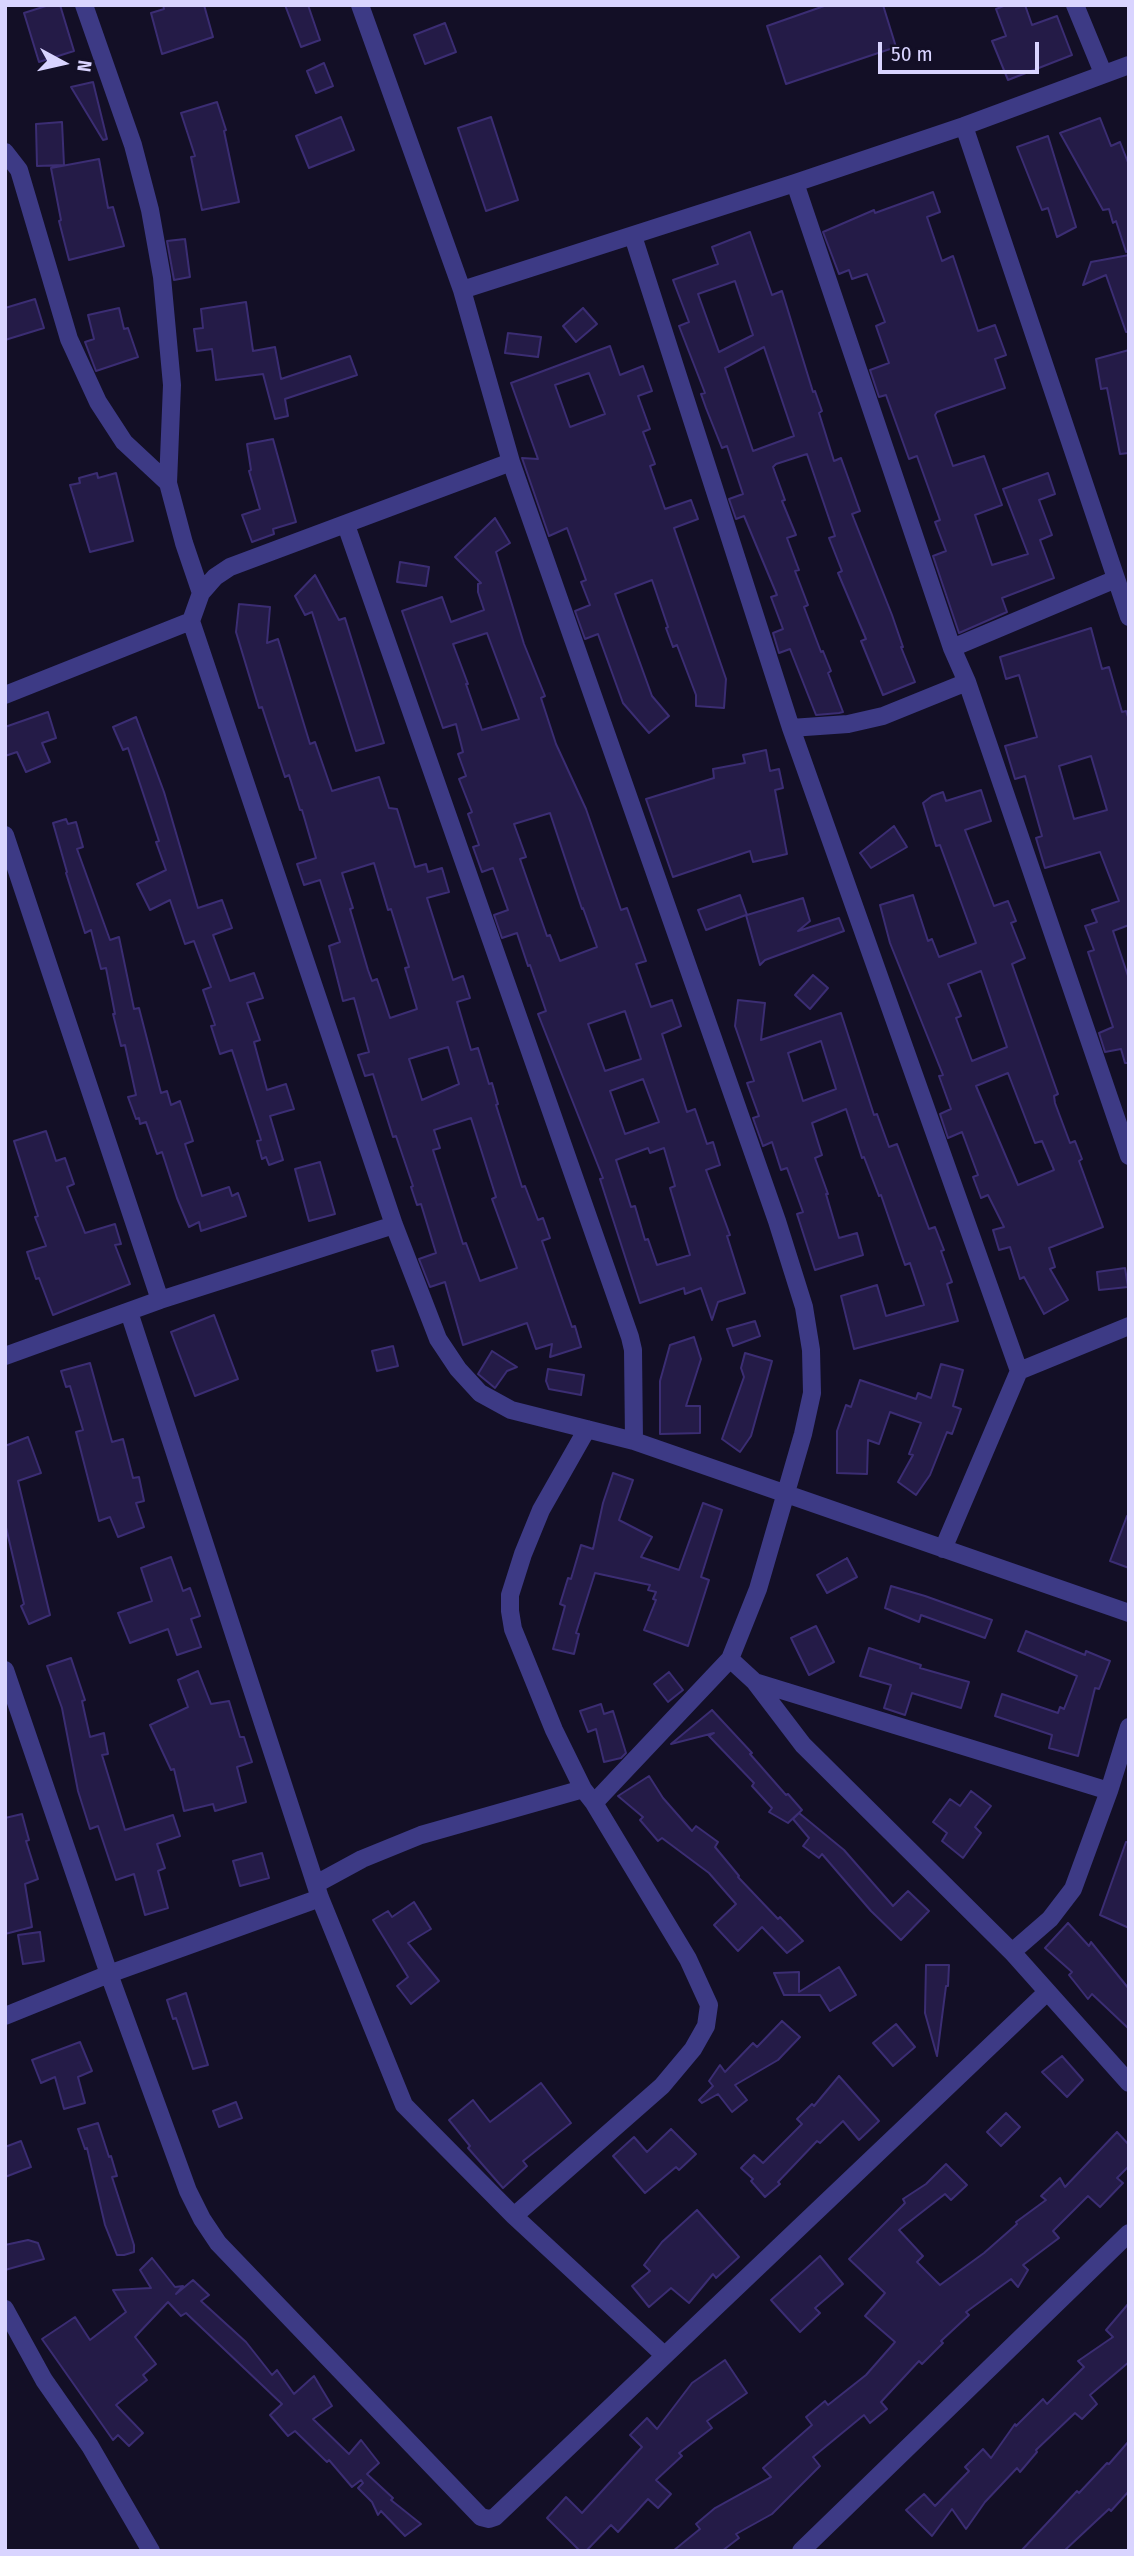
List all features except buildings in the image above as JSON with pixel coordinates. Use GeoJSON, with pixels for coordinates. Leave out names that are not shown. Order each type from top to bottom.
{"type":"FeatureCollection","features":[{"type":"Feature","properties":{"kind":"street"},"geometry":{"type":"LineString","coordinates":[[84,5],[133,145],[150,210],[162,277],[172,385],[168,483],[180,531],[201,593]]}},
{"type":"Feature","properties":{"kind":"street"},"geometry":{"type":"LineString","coordinates":[[360,5],[462,290],[511,462],[777,1221],[804,1307],[811,1350],[811,1393],[786,1494],[758,1589],[730,1659],[594,1804]]}},
{"type":"Feature","properties":{"kind":"street"},"geometry":{"type":"LineString","coordinates":[[1075,5],[1103,72]]}},
{"type":"Feature","properties":{"kind":"street"},"geometry":{"type":"LineString","coordinates":[[462,290],[795,183],[964,126],[1103,72],[1128,67]]}},
{"type":"Feature","properties":{"kind":"street"},"geometry":{"type":"LineString","coordinates":[[964,126],[1129,617]]}},
{"type":"Feature","properties":{"kind":"street"},"geometry":{"type":"LineString","coordinates":[[5,152],[19,170],[69,339],[98,402],[124,442],[168,483]]}},
{"type":"Feature","properties":{"kind":"street"},"geometry":{"type":"LineString","coordinates":[[795,183],[952,648],[967,682],[1129,1156]]}},
{"type":"Feature","properties":{"kind":"street"},"geometry":{"type":"LineString","coordinates":[[633,236],[791,729],[1018,1371],[943,1549]]}},
{"type":"Feature","properties":{"kind":"street"},"geometry":{"type":"LineString","coordinates":[[511,462],[230,567],[215,576],[201,593],[191,621],[394,1225],[438,1339],[458,1369],[480,1393],[511,1410],[634,1441],[1129,1613]]}},
{"type":"Feature","properties":{"kind":"street"},"geometry":{"type":"LineString","coordinates":[[346,525],[626,1325],[633,1350],[634,1441]]}},
{"type":"Feature","properties":{"kind":"street"},"geometry":{"type":"LineString","coordinates":[[952,648],[1116,579]]}},
{"type":"Feature","properties":{"kind":"street"},"geometry":{"type":"LineString","coordinates":[[5,695],[191,621]]}},
{"type":"Feature","properties":{"kind":"street"},"geometry":{"type":"LineString","coordinates":[[791,729],[849,724],[883,716],[967,682]]}},
{"type":"Feature","properties":{"kind":"street"},"geometry":{"type":"LineString","coordinates":[[5,835],[160,1300]]}},
{"type":"Feature","properties":{"kind":"street"},"geometry":{"type":"LineString","coordinates":[[5,1356],[160,1300],[394,1225]]}},
{"type":"Feature","properties":{"kind":"street"},"geometry":{"type":"LineString","coordinates":[[129,1312],[318,1891],[404,2105],[513,2216],[664,2355]]}},
{"type":"Feature","properties":{"kind":"street"},"geometry":{"type":"LineString","coordinates":[[1018,1371],[1129,1326]]}},
{"type":"Feature","properties":{"kind":"street"},"geometry":{"type":"LineString","coordinates":[[513,2216],[662,2085],[693,2049],[706,2026],[709,2005],[702,1985],[583,1789],[536,1690],[513,1629],[510,1595],[516,1577],[541,1510],[587,1429]]}},
{"type":"Feature","properties":{"kind":"street"},"geometry":{"type":"LineString","coordinates":[[730,1659],[755,1682],[803,1745],[1012,1952],[1046,1993],[1129,2082]]}},
{"type":"Feature","properties":{"kind":"street"},"geometry":{"type":"LineString","coordinates":[[5,1670],[109,1975],[188,2191],[213,2235],[481,2516],[489,2519],[495,2517],[1046,1993]]}},
{"type":"Feature","properties":{"kind":"street"},"geometry":{"type":"LineString","coordinates":[[755,1682],[1109,1791]]}},
{"type":"Feature","properties":{"kind":"street"},"geometry":{"type":"LineString","coordinates":[[1012,1952],[1050,1919],[1073,1889],[1129,1727]]}},
{"type":"Feature","properties":{"kind":"street"},"geometry":{"type":"LineString","coordinates":[[5,2017],[318,1891],[362,1858],[421,1835],[583,1789]]}},
{"type":"Feature","properties":{"kind":"street"},"geometry":{"type":"LineString","coordinates":[[801,2551],[1129,2233]]}},
{"type":"Feature","properties":{"kind":"street"},"geometry":{"type":"LineString","coordinates":[[5,2309],[44,2380],[90,2446],[151,2551]]}}]}
